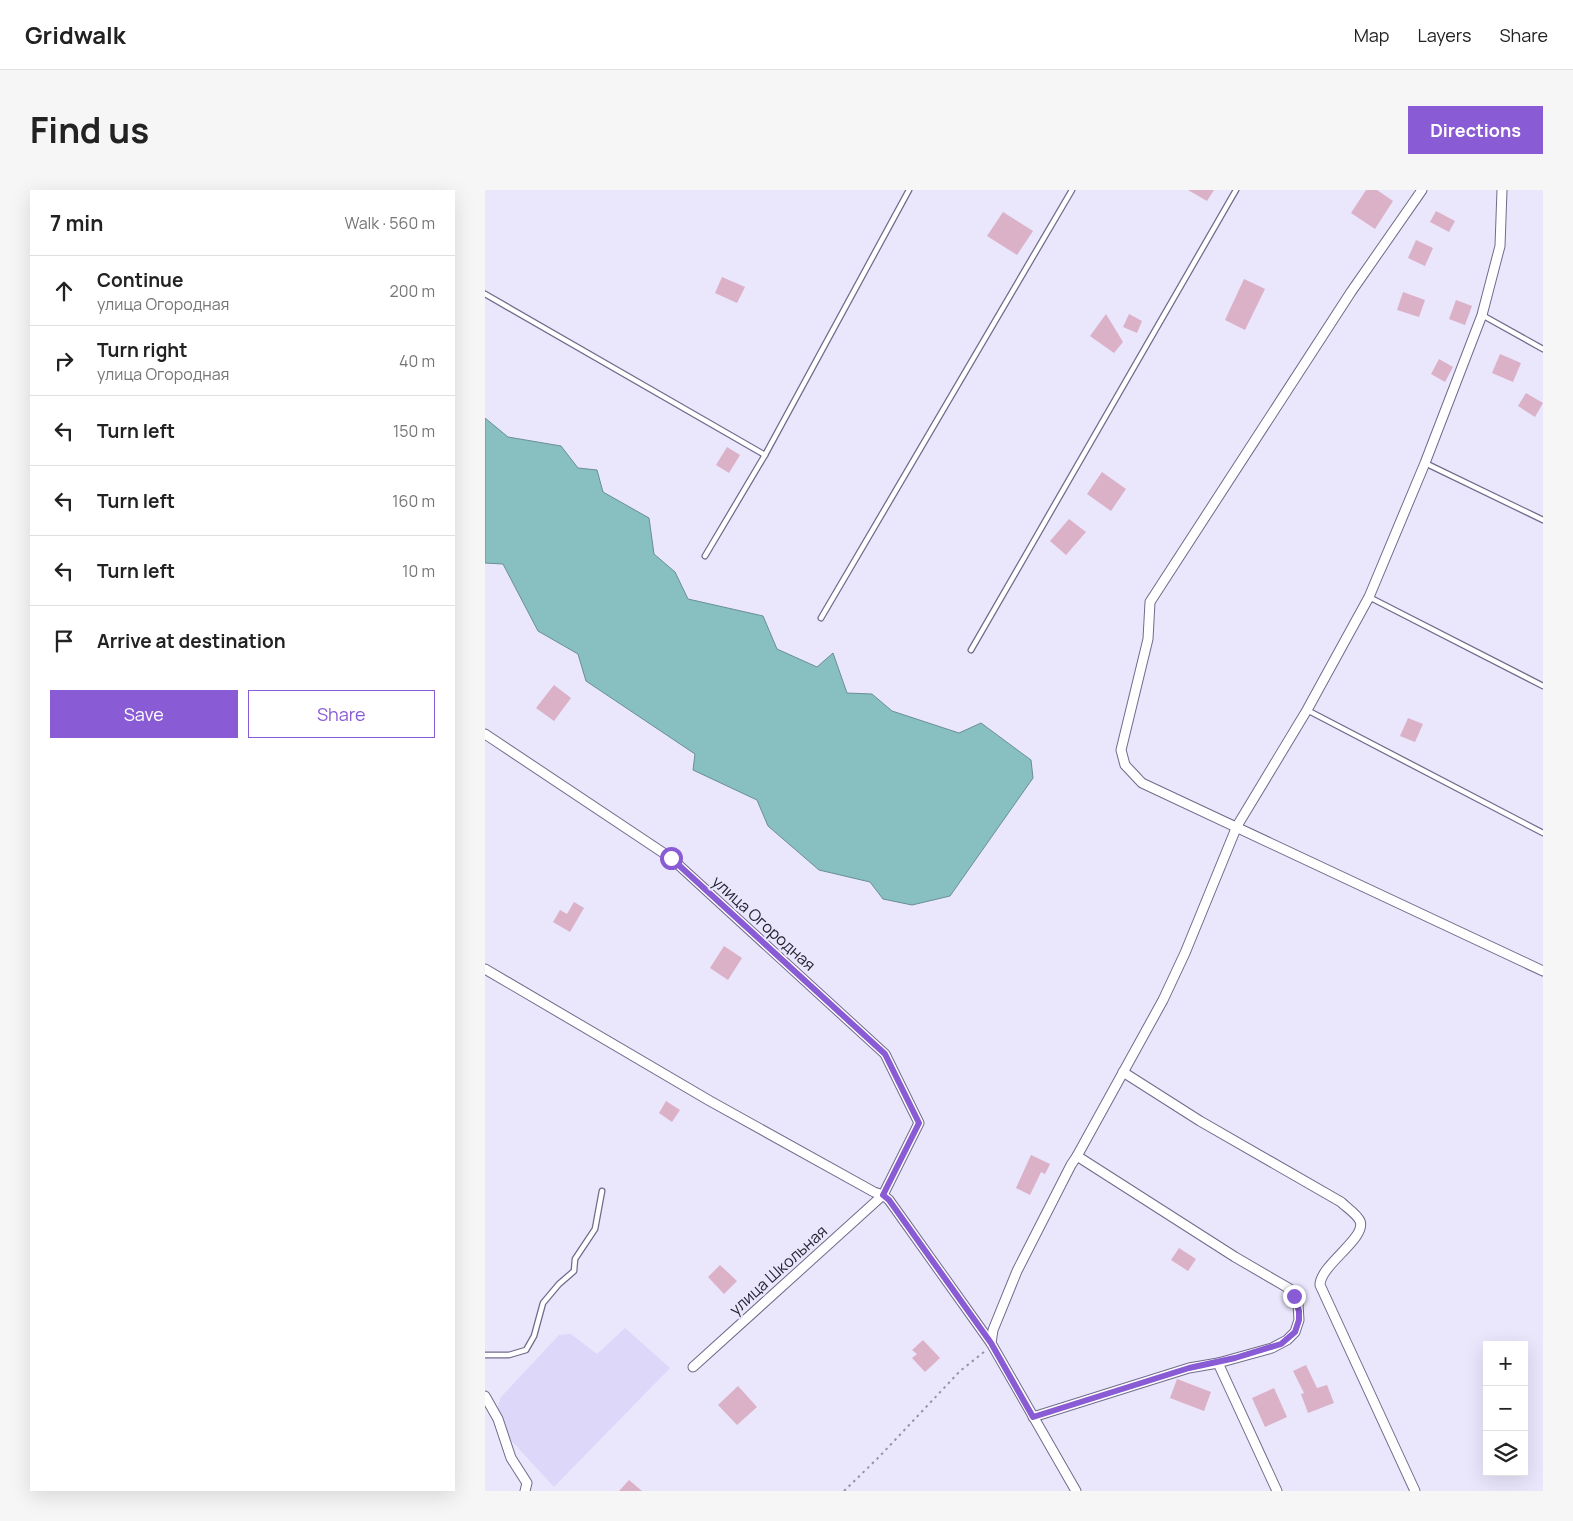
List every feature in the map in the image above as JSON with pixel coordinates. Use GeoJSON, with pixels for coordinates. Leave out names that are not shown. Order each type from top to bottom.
{"type":"FeatureCollection","features":[{"type":"Feature","properties":{"kind":"street"},"geometry":{"type":"LineString","coordinates":[[1422,190],[1351,292],[1151,602],[1148,639],[1121,750],[1125,765],[1142,782],[1543,971]]}},
{"type":"Feature","properties":{"kind":"street"},"geometry":{"type":"LineString","coordinates":[[991,1343],[993,1330],[1017,1271],[1071,1165],[1163,1000],[1237,826],[1307,710],[1369,597],[1425,463],[1482,315],[1500,246],[1502,190]]}},
{"type":"Feature","properties":{"kind":"street","name":"улица Огородная"},"geometry":{"type":"LineString","coordinates":[[485,734],[671,858],[885,1054],[919,1123],[883,1195]]}},
{"type":"Feature","properties":{"kind":"street"},"geometry":{"type":"LineString","coordinates":[[485,969],[709,1101],[889,1200],[991,1343],[1076,1491]]}},
{"type":"Feature","properties":{"kind":"street"},"geometry":{"type":"LineString","coordinates":[[1123,1072],[1200,1121],[1341,1202],[1359,1218],[1361,1223],[1354,1239],[1324,1272],[1320,1278],[1321,1284],[1415,1491]]}},
{"type":"Feature","properties":{"kind":"street"},"geometry":{"type":"LineString","coordinates":[[1033,1417],[1189,1368],[1218,1363],[1272,1348],[1287,1340],[1295,1332],[1299,1315],[1298,1304],[1290,1289],[1235,1257],[1077,1156]]}},
{"type":"Feature","properties":{"kind":"street","name":"улица Школьная"},"geometry":{"type":"LineString","coordinates":[[693,1367],[883,1195]]}},
{"type":"Feature","properties":{"kind":"street"},"geometry":{"type":"LineString","coordinates":[[1218,1363],[1277,1491]]}},
{"type":"Feature","properties":{"kind":"street"},"geometry":{"type":"LineString","coordinates":[[485,1396],[498,1419],[511,1458],[527,1483],[525,1491]]}},
{"type":"Feature","properties":{"kind":"lane"},"geometry":{"type":"LineString","coordinates":[[705,556],[765,455],[909,190]]}},
{"type":"Feature","properties":{"kind":"lane"},"geometry":{"type":"LineString","coordinates":[[821,618],[1072,190]]}},
{"type":"Feature","properties":{"kind":"lane"},"geometry":{"type":"LineString","coordinates":[[971,650],[1236,190]]}},
{"type":"Feature","properties":{"kind":"lane"},"geometry":{"type":"LineString","coordinates":[[485,294],[765,455]]}},
{"type":"Feature","properties":{"kind":"lane"},"geometry":{"type":"LineString","coordinates":[[1482,315],[1543,350]]}},
{"type":"Feature","properties":{"kind":"lane"},"geometry":{"type":"LineString","coordinates":[[1425,463],[1543,520]]}},
{"type":"Feature","properties":{"kind":"lane"},"geometry":{"type":"LineString","coordinates":[[1369,597],[1543,686]]}},
{"type":"Feature","properties":{"kind":"lane"},"geometry":{"type":"LineString","coordinates":[[1307,710],[1543,833]]}},
{"type":"Feature","properties":{"kind":"lane"},"geometry":{"type":"LineString","coordinates":[[485,1355],[509,1355],[526,1350],[534,1336],[543,1303],[559,1284],[574,1271],[575,1259],[595,1229],[602,1191]]}},
{"type":"Feature","properties":{"kind":"path"},"geometry":{"type":"LineString","coordinates":[[844,1491],[879,1457],[960,1370],[983,1354],[991,1343]]}},
{"type":"Feature","properties":{"kind":"shaded area"},"geometry":{"type":"Polygon","coordinates":[[[485,418],[508,437],[561,446],[578,468],[597,470],[603,492],[649,518],[654,554],[675,572],[688,599],[763,616],[777,649],[817,667],[833,653],[847,693],[872,694],[892,711],[959,733],[981,723],[1031,760],[1033,778],[950,896],[912,905],[883,899],[870,882],[819,870],[768,826],[757,800],[693,770],[695,754],[586,681],[578,654],[538,631],[503,564],[485,563],[485,418]]]}},
{"type":"Feature","properties":{"kind":"shaded area"},"geometry":{"type":"Polygon","coordinates":[[[625,1328],[670,1368],[554,1487],[508,1437],[497,1410],[501,1397],[559,1335],[571,1334],[597,1354],[625,1328]]]}},
{"type":"Feature","properties":{"kind":"building"},"geometry":{"type":"Polygon","coordinates":[[[1188,190],[1214,190],[1207,201],[1188,190]]]}},
{"type":"Feature","properties":{"kind":"building"},"geometry":{"type":"Polygon","coordinates":[[[1366,190],[1377,190],[1393,201],[1375,229],[1351,213],[1366,190]]]}},
{"type":"Feature","properties":{"kind":"building"},"geometry":{"type":"Polygon","coordinates":[[[1436,211],[1455,221],[1449,232],[1430,222],[1436,211]]]}},
{"type":"Feature","properties":{"kind":"building"},"geometry":{"type":"Polygon","coordinates":[[[1003,212],[1033,231],[1017,255],[987,236],[1003,212]]]}},
{"type":"Feature","properties":{"kind":"building"},"geometry":{"type":"Polygon","coordinates":[[[1416,240],[1433,248],[1425,266],[1408,258],[1416,240]]]}},
{"type":"Feature","properties":{"kind":"building"},"geometry":{"type":"Polygon","coordinates":[[[722,277],[745,287],[737,303],[715,293],[722,277]]]}},
{"type":"Feature","properties":{"kind":"building"},"geometry":{"type":"Polygon","coordinates":[[[1244,279],[1265,289],[1245,330],[1225,320],[1244,279]]]}},
{"type":"Feature","properties":{"kind":"building"},"geometry":{"type":"Polygon","coordinates":[[[1403,292],[1425,300],[1419,317],[1397,310],[1403,292]]]}},
{"type":"Feature","properties":{"kind":"building"},"geometry":{"type":"Polygon","coordinates":[[[1456,300],[1472,306],[1465,325],[1449,319],[1456,300]]]}},
{"type":"Feature","properties":{"kind":"building"},"geometry":{"type":"Polygon","coordinates":[[[1106,314],[1123,342],[1114,353],[1090,336],[1106,314]]]}},
{"type":"Feature","properties":{"kind":"building"},"geometry":{"type":"Polygon","coordinates":[[[1129,314],[1142,321],[1137,333],[1123,327],[1129,314]]]}},
{"type":"Feature","properties":{"kind":"building"},"geometry":{"type":"Polygon","coordinates":[[[1500,354],[1521,363],[1513,382],[1492,373],[1500,354]]]}},
{"type":"Feature","properties":{"kind":"building"},"geometry":{"type":"Polygon","coordinates":[[[1439,359],[1453,367],[1445,382],[1431,374],[1439,359]]]}},
{"type":"Feature","properties":{"kind":"building"},"geometry":{"type":"Polygon","coordinates":[[[1526,393],[1543,403],[1535,417],[1518,406],[1526,393]]]}},
{"type":"Feature","properties":{"kind":"building"},"geometry":{"type":"Polygon","coordinates":[[[727,447],[740,455],[729,473],[716,465],[727,447]]]}},
{"type":"Feature","properties":{"kind":"building"},"geometry":{"type":"Polygon","coordinates":[[[1102,472],[1126,489],[1111,511],[1087,494],[1102,472]]]}},
{"type":"Feature","properties":{"kind":"building"},"geometry":{"type":"Polygon","coordinates":[[[1069,519],[1086,532],[1066,555],[1050,541],[1069,519]]]}},
{"type":"Feature","properties":{"kind":"building"},"geometry":{"type":"Polygon","coordinates":[[[554,685],[571,698],[554,721],[536,708],[554,685]]]}},
{"type":"Feature","properties":{"kind":"building"},"geometry":{"type":"Polygon","coordinates":[[[1408,718],[1423,724],[1415,742],[1400,736],[1408,718]]]}},
{"type":"Feature","properties":{"kind":"building"},"geometry":{"type":"Polygon","coordinates":[[[574,902],[584,908],[570,932],[553,922],[560,910],[567,914],[574,902]]]}},
{"type":"Feature","properties":{"kind":"building"},"geometry":{"type":"Polygon","coordinates":[[[724,946],[742,958],[728,980],[710,968],[724,946]]]}},
{"type":"Feature","properties":{"kind":"building"},"geometry":{"type":"Polygon","coordinates":[[[666,1101],[680,1110],[672,1122],[659,1113],[666,1101]]]}},
{"type":"Feature","properties":{"kind":"building"},"geometry":{"type":"Polygon","coordinates":[[[1031,1155],[1050,1164],[1045,1174],[1041,1172],[1030,1195],[1016,1188],[1031,1155]]]}},
{"type":"Feature","properties":{"kind":"building"},"geometry":{"type":"Polygon","coordinates":[[[1179,1248],[1196,1259],[1188,1271],[1171,1260],[1179,1248]]]}},
{"type":"Feature","properties":{"kind":"building"},"geometry":{"type":"Polygon","coordinates":[[[720,1265],[737,1281],[724,1294],[708,1277],[720,1265]]]}},
{"type":"Feature","properties":{"kind":"building"},"geometry":{"type":"Polygon","coordinates":[[[923,1340],[940,1358],[925,1372],[912,1358],[917,1354],[912,1350],[923,1340]]]}},
{"type":"Feature","properties":{"kind":"building"},"geometry":{"type":"Polygon","coordinates":[[[1306,1365],[1317,1388],[1327,1385],[1334,1403],[1308,1413],[1301,1394],[1304,1393],[1293,1371],[1306,1365]]]}},
{"type":"Feature","properties":{"kind":"building"},"geometry":{"type":"Polygon","coordinates":[[[1177,1379],[1211,1392],[1204,1411],[1170,1398],[1177,1379]]]}},
{"type":"Feature","properties":{"kind":"building"},"geometry":{"type":"Polygon","coordinates":[[[738,1386],[757,1407],[737,1425],[718,1405],[738,1386]]]}},
{"type":"Feature","properties":{"kind":"building"},"geometry":{"type":"Polygon","coordinates":[[[1274,1388],[1287,1417],[1265,1427],[1252,1398],[1274,1388]]]}},
{"type":"Feature","properties":{"kind":"building"},"geometry":{"type":"Polygon","coordinates":[[[629,1480],[642,1491],[619,1491],[629,1480]]]}},
{"type":"Feature","properties":{"kind":"route"},"geometry":{"type":"LineString","coordinates":[[671,858],[885,1054],[919,1123],[883,1195],[889,1200],[991,1343],[1033,1417],[1189,1368],[1218,1363],[1281,1344],[1295,1332],[1299,1320],[1298,1304],[1294,1296]]}}]}
